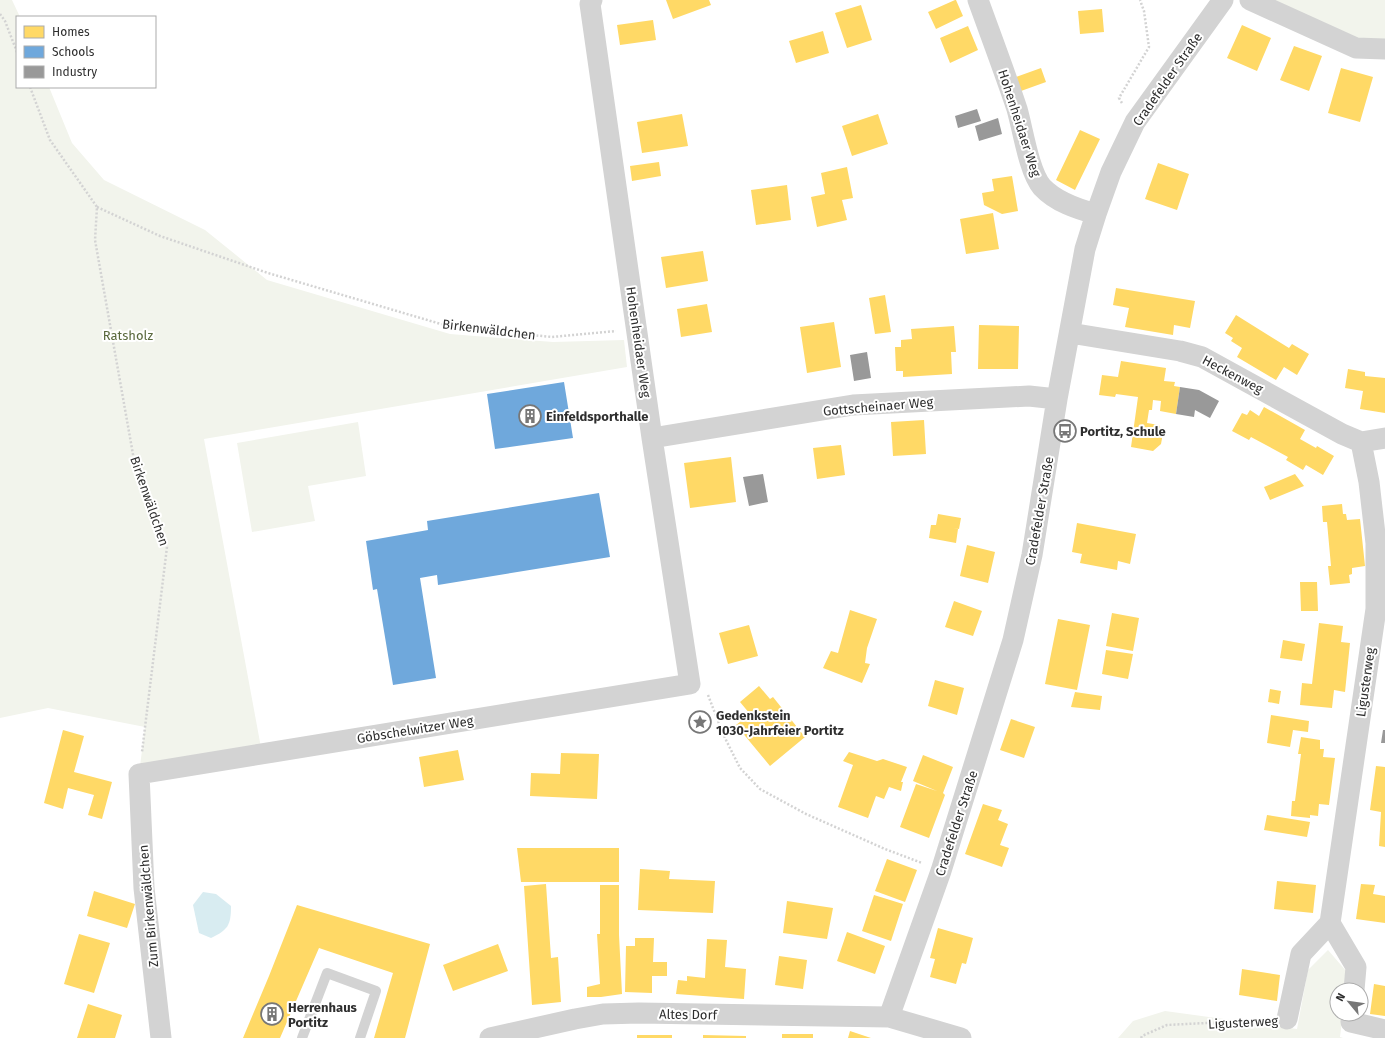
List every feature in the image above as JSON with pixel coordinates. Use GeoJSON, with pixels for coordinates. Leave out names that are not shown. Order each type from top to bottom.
{"type":"FeatureCollection","features":[{"type":"Feature","properties":{"kind":"street","name":"Hohenheidaer Weg"},"geometry":{"type":"LineString","coordinates":[[592,0],[590,4],[652,438],[690,684]]}},
{"type":"Feature","properties":{"kind":"street","name":"Hohenheidaer Weg"},"geometry":{"type":"LineString","coordinates":[[978,0],[1017,110],[1035,176],[1042,187],[1055,198],[1082,210],[1096,214]]}},
{"type":"Feature","properties":{"kind":"street","name":"Cradefelder Straße"},"geometry":{"type":"LineString","coordinates":[[888,1017],[941,871],[1013,640],[1032,555],[1057,399],[1085,249],[1096,214],[1111,172],[1135,122],[1223,0]]}},
{"type":"Feature","properties":{"kind":"street"},"geometry":{"type":"LineString","coordinates":[[1250,0],[1356,48],[1385,49]]}},
{"type":"Feature","properties":{"kind":"street","name":"Heckenweg"},"geometry":{"type":"LineString","coordinates":[[1070,333],[1180,351],[1202,357],[1342,434],[1361,442]]}},
{"type":"Feature","properties":{"kind":"street","name":"Gottscheinaer Weg"},"geometry":{"type":"LineString","coordinates":[[652,438],[853,406],[1029,396],[1057,399]]}},
{"type":"Feature","properties":{"kind":"street"},"geometry":{"type":"LineString","coordinates":[[1361,442],[1385,438]]}},
{"type":"Feature","properties":{"kind":"street","name":"Ligusterweg"},"geometry":{"type":"LineString","coordinates":[[1287,1020],[1301,954],[1330,923],[1376,609],[1376,543],[1369,482],[1361,442]]}},
{"type":"Feature","properties":{"kind":"street","name":"Göbschelwitzer Weg"},"geometry":{"type":"LineString","coordinates":[[139,774],[690,684]]}},
{"type":"Feature","properties":{"kind":"street","name":"Zum Birkenwäldchen"},"geometry":{"type":"LineString","coordinates":[[139,774],[144,888],[161,1038]]}},
{"type":"Feature","properties":{"kind":"street"},"geometry":{"type":"LineString","coordinates":[[1330,923],[1356,967],[1355,982]]}},
{"type":"Feature","properties":{"kind":"street","name":"Altes Dorf"},"geometry":{"type":"LineString","coordinates":[[490,1038],[575,1018],[603,1014],[639,1013],[888,1017],[961,1038]]}},
{"type":"Feature","properties":{"kind":"street"},"geometry":{"type":"LineString","coordinates":[[1351,1022],[1385,1030]]}},
{"type":"Feature","properties":{"kind":"lane"},"geometry":{"type":"LineString","coordinates":[[302,1038],[327,973],[376,991],[360,1038]]}},
{"type":"Feature","properties":{"kind":"path"},"geometry":{"type":"LineString","coordinates":[[1135,122],[1119,98],[1149,47],[1144,11],[1140,0]]}},
{"type":"Feature","properties":{"kind":"path"},"geometry":{"type":"LineString","coordinates":[[0,14],[5,20],[16,49]]}},
{"type":"Feature","properties":{"kind":"path","name":"Birkenwäldchen"},"geometry":{"type":"LineString","coordinates":[[30,88],[50,140],[97,206],[160,236],[253,268],[451,327],[552,337],[637,330]]}},
{"type":"Feature","properties":{"kind":"path","name":"Birkenwäldchen"},"geometry":{"type":"LineString","coordinates":[[97,206],[95,240],[134,460],[167,547],[139,774]]}},
{"type":"Feature","properties":{"kind":"path"},"geometry":{"type":"LineString","coordinates":[[690,684],[708,695],[723,734],[740,768],[760,789],[813,817],[885,849],[941,871]]}},
{"type":"Feature","properties":{"kind":"path","name":"Ligusterweg"},"geometry":{"type":"LineString","coordinates":[[1141,1038],[1142,1036],[1167,1025],[1287,1020]]}},
{"type":"Feature","properties":{"kind":"green space","name":"Ratsholz"},"geometry":{"type":"Polygon","coordinates":[[[0,0],[12,0],[20,16],[16,16],[16,88],[49,88],[72,143],[104,180],[205,230],[267,280],[450,334],[553,342],[624,340],[627,367],[204,439],[262,753],[139,774],[145,727],[48,708],[0,718],[0,0]]]}},
{"type":"Feature","properties":{"kind":"green space"},"geometry":{"type":"Polygon","coordinates":[[[1270,0],[1385,0],[1385,43],[1361,42],[1270,0]]]}},
{"type":"Feature","properties":{"kind":"green space"},"geometry":{"type":"Polygon","coordinates":[[[358,422],[366,476],[308,486],[315,521],[252,532],[237,443],[358,422]]]}},
{"type":"Feature","properties":{"kind":"green space"},"geometry":{"type":"Polygon","coordinates":[[[1328,950],[1347,972],[1346,982],[1329,982],[1329,1022],[1342,1022],[1340,1037],[1343,1038],[1118,1038],[1133,1021],[1165,1011],[1297,1029],[1308,970],[1328,950]]]}},
{"type":"Feature","properties":{"kind":"shaded area"},"geometry":{"type":"Polygon","coordinates":[[[203,892],[216,894],[231,906],[230,918],[227,926],[211,938],[199,933],[193,905],[203,892]]]}},
{"type":"Feature","properties":{"kind":"building: Homes"},"geometry":{"type":"Polygon","coordinates":[[[666,0],[709,0],[711,5],[673,19],[666,0]]]}},
{"type":"Feature","properties":{"kind":"building: Homes"},"geometry":{"type":"Polygon","coordinates":[[[955,0],[963,16],[936,29],[928,12],[955,0]]]}},
{"type":"Feature","properties":{"kind":"building: Homes"},"geometry":{"type":"Polygon","coordinates":[[[861,5],[872,40],[847,48],[835,13],[861,5]]]}},
{"type":"Feature","properties":{"kind":"building: Homes"},"geometry":{"type":"Polygon","coordinates":[[[1102,9],[1104,32],[1080,34],[1078,11],[1102,9]]]}},
{"type":"Feature","properties":{"kind":"building: Homes"},"geometry":{"type":"Polygon","coordinates":[[[653,20],[656,40],[620,45],[617,25],[653,20]]]}},
{"type":"Feature","properties":{"kind":"building: Homes"},"geometry":{"type":"Polygon","coordinates":[[[1242,25],[1271,38],[1257,71],[1227,58],[1242,25]]]}},
{"type":"Feature","properties":{"kind":"building: Homes"},"geometry":{"type":"Polygon","coordinates":[[[968,26],[978,50],[950,63],[940,38],[968,26]]]}},
{"type":"Feature","properties":{"kind":"building: Homes"},"geometry":{"type":"Polygon","coordinates":[[[823,31],[829,53],[796,63],[789,41],[823,31]]]}},
{"type":"Feature","properties":{"kind":"building: Homes"},"geometry":{"type":"Polygon","coordinates":[[[1294,46],[1322,56],[1309,91],[1280,80],[1294,46]]]}},
{"type":"Feature","properties":{"kind":"building: Homes"},"geometry":{"type":"Polygon","coordinates":[[[1041,68],[1046,82],[1021,91],[1016,77],[1041,68]]]}},
{"type":"Feature","properties":{"kind":"building: Homes"},"geometry":{"type":"Polygon","coordinates":[[[1341,68],[1373,77],[1360,122],[1328,113],[1341,68]]]}},
{"type":"Feature","properties":{"kind":"building: Homes"},"geometry":{"type":"Polygon","coordinates":[[[682,114],[688,146],[642,153],[637,122],[682,114]]]}},
{"type":"Feature","properties":{"kind":"building: Homes"},"geometry":{"type":"Polygon","coordinates":[[[878,114],[888,144],[852,156],[842,126],[878,114]]]}},
{"type":"Feature","properties":{"kind":"building: Homes"},"geometry":{"type":"Polygon","coordinates":[[[1080,130],[1100,139],[1075,190],[1056,180],[1080,130]]]}},
{"type":"Feature","properties":{"kind":"building: Homes"},"geometry":{"type":"Polygon","coordinates":[[[659,162],[661,176],[632,181],[630,166],[659,162]]]}},
{"type":"Feature","properties":{"kind":"building: Homes"},"geometry":{"type":"Polygon","coordinates":[[[1158,163],[1189,174],[1177,210],[1145,199],[1158,163]]]}},
{"type":"Feature","properties":{"kind":"building: Homes"},"geometry":{"type":"Polygon","coordinates":[[[847,167],[853,198],[842,200],[847,220],[817,227],[811,197],[825,194],[821,173],[847,167]]]}},
{"type":"Feature","properties":{"kind":"building: Homes"},"geometry":{"type":"Polygon","coordinates":[[[1012,176],[1018,211],[1002,214],[984,205],[982,193],[994,191],[992,179],[1012,176]]]}},
{"type":"Feature","properties":{"kind":"building: Homes"},"geometry":{"type":"Polygon","coordinates":[[[787,185],[791,220],[756,225],[751,190],[787,185]]]}},
{"type":"Feature","properties":{"kind":"building: Homes"},"geometry":{"type":"Polygon","coordinates":[[[993,213],[999,249],[966,254],[960,219],[993,213]]]}},
{"type":"Feature","properties":{"kind":"building: Homes"},"geometry":{"type":"Polygon","coordinates":[[[703,251],[708,281],[666,288],[661,257],[703,251]]]}},
{"type":"Feature","properties":{"kind":"building: Homes"},"geometry":{"type":"Polygon","coordinates":[[[1116,288],[1195,301],[1190,328],[1174,325],[1173,335],[1125,327],[1129,308],[1113,305],[1116,288]]]}},
{"type":"Feature","properties":{"kind":"building: Homes"},"geometry":{"type":"Polygon","coordinates":[[[885,295],[891,332],[875,334],[869,298],[885,295]]]}},
{"type":"Feature","properties":{"kind":"building: Homes"},"geometry":{"type":"Polygon","coordinates":[[[707,304],[712,332],[681,337],[677,309],[707,304]]]}},
{"type":"Feature","properties":{"kind":"building: Homes"},"geometry":{"type":"Polygon","coordinates":[[[1236,315],[1289,348],[1292,344],[1309,354],[1297,375],[1284,367],[1276,380],[1237,357],[1242,348],[1231,341],[1233,338],[1225,333],[1236,315]]]}},
{"type":"Feature","properties":{"kind":"building: Homes"},"geometry":{"type":"Polygon","coordinates":[[[834,322],[841,367],[807,373],[800,327],[834,322]]]}},
{"type":"Feature","properties":{"kind":"building: Homes"},"geometry":{"type":"Polygon","coordinates":[[[979,325],[1019,326],[1018,369],[978,369],[979,325]]]}},
{"type":"Feature","properties":{"kind":"building: Homes"},"geometry":{"type":"Polygon","coordinates":[[[954,326],[956,352],[951,352],[952,374],[903,377],[903,371],[896,371],[895,347],[901,347],[901,340],[912,339],[911,329],[954,326]]]}},
{"type":"Feature","properties":{"kind":"building: Homes"},"geometry":{"type":"Polygon","coordinates":[[[1121,361],[1166,368],[1164,381],[1175,382],[1174,386],[1180,387],[1176,414],[1160,411],[1161,401],[1153,400],[1152,410],[1149,410],[1147,423],[1159,425],[1163,433],[1161,444],[1153,451],[1131,447],[1138,397],[1116,394],[1115,397],[1099,395],[1102,375],[1118,377],[1121,361]]]}},
{"type":"Feature","properties":{"kind":"building: Homes"},"geometry":{"type":"Polygon","coordinates":[[[1348,369],[1365,372],[1365,376],[1385,378],[1385,413],[1360,409],[1363,391],[1345,388],[1348,369]]]}},
{"type":"Feature","properties":{"kind":"building: Homes"},"geometry":{"type":"Polygon","coordinates":[[[1264,407],[1305,430],[1300,439],[1316,448],[1317,446],[1334,456],[1323,475],[1306,465],[1303,470],[1286,460],[1288,457],[1251,437],[1249,440],[1232,431],[1242,413],[1247,415],[1250,410],[1259,416],[1264,407]]]}},
{"type":"Feature","properties":{"kind":"building: Homes"},"geometry":{"type":"Polygon","coordinates":[[[924,420],[926,454],[893,456],[891,422],[924,420]]]}},
{"type":"Feature","properties":{"kind":"building: Homes"},"geometry":{"type":"Polygon","coordinates":[[[841,445],[845,475],[817,479],[813,448],[841,445]]]}},
{"type":"Feature","properties":{"kind":"building: Homes"},"geometry":{"type":"Polygon","coordinates":[[[731,457],[736,502],[690,508],[684,463],[731,457]]]}},
{"type":"Feature","properties":{"kind":"building: Homes"},"geometry":{"type":"Polygon","coordinates":[[[1295,474],[1304,486],[1270,500],[1264,487],[1295,474]]]}},
{"type":"Feature","properties":{"kind":"building: Homes"},"geometry":{"type":"Polygon","coordinates":[[[1342,504],[1343,514],[1346,514],[1347,520],[1360,519],[1365,566],[1352,568],[1352,574],[1349,575],[1350,583],[1330,585],[1328,566],[1331,566],[1327,522],[1323,522],[1322,506],[1342,504]]]}},
{"type":"Feature","properties":{"kind":"building: Homes"},"geometry":{"type":"Polygon","coordinates":[[[938,514],[961,518],[959,529],[953,528],[958,529],[956,543],[929,538],[931,525],[936,525],[938,514]]]}},
{"type":"Feature","properties":{"kind":"building: Homes"},"geometry":{"type":"Polygon","coordinates":[[[1077,523],[1136,534],[1130,564],[1118,561],[1117,570],[1080,563],[1082,554],[1072,552],[1077,523]]]}},
{"type":"Feature","properties":{"kind":"building: Homes"},"geometry":{"type":"Polygon","coordinates":[[[967,545],[995,552],[988,583],[960,576],[967,545]]]}},
{"type":"Feature","properties":{"kind":"building: Homes"},"geometry":{"type":"Polygon","coordinates":[[[1300,582],[1317,582],[1318,611],[1301,611],[1300,582]]]}},
{"type":"Feature","properties":{"kind":"building: Homes"},"geometry":{"type":"Polygon","coordinates":[[[954,601],[982,611],[973,636],[945,627],[954,601]]]}},
{"type":"Feature","properties":{"kind":"building: Homes"},"geometry":{"type":"Polygon","coordinates":[[[850,610],[877,619],[867,648],[865,663],[870,664],[862,683],[823,668],[831,651],[838,653],[850,610]]]}},
{"type":"Feature","properties":{"kind":"building: Homes"},"geometry":{"type":"Polygon","coordinates":[[[1112,613],[1139,618],[1133,651],[1106,646],[1112,613]]]}},
{"type":"Feature","properties":{"kind":"building: Homes"},"geometry":{"type":"Polygon","coordinates":[[[1058,619],[1090,625],[1077,690],[1045,684],[1058,619]]]}},
{"type":"Feature","properties":{"kind":"building: Homes"},"geometry":{"type":"Polygon","coordinates":[[[1319,623],[1343,626],[1341,642],[1350,643],[1345,692],[1334,690],[1332,708],[1300,705],[1302,683],[1312,684],[1319,623]]]}},
{"type":"Feature","properties":{"kind":"building: Homes"},"geometry":{"type":"Polygon","coordinates":[[[749,625],[758,656],[728,664],[719,633],[749,625]]]}},
{"type":"Feature","properties":{"kind":"building: Homes"},"geometry":{"type":"Polygon","coordinates":[[[1283,640],[1305,644],[1302,661],[1280,658],[1283,640]]]}},
{"type":"Feature","properties":{"kind":"building: Homes"},"geometry":{"type":"Polygon","coordinates":[[[1106,650],[1133,654],[1128,679],[1102,674],[1106,650]]]}},
{"type":"Feature","properties":{"kind":"building: Homes"},"geometry":{"type":"Polygon","coordinates":[[[935,680],[964,688],[957,715],[928,706],[935,680]]]}},
{"type":"Feature","properties":{"kind":"building: Homes"},"geometry":{"type":"Polygon","coordinates":[[[759,686],[770,699],[773,697],[805,737],[770,766],[736,725],[750,714],[740,702],[759,686]]]}},
{"type":"Feature","properties":{"kind":"building: Homes"},"geometry":{"type":"Polygon","coordinates":[[[1270,689],[1281,691],[1279,704],[1268,702],[1270,689]]]}},
{"type":"Feature","properties":{"kind":"building: Homes"},"geometry":{"type":"Polygon","coordinates":[[[1075,692],[1102,696],[1100,710],[1071,707],[1075,692]]]}},
{"type":"Feature","properties":{"kind":"building: Homes"},"geometry":{"type":"Polygon","coordinates":[[[1271,715],[1309,721],[1308,732],[1293,730],[1290,747],[1267,743],[1271,715]]]}},
{"type":"Feature","properties":{"kind":"building: Homes"},"geometry":{"type":"Polygon","coordinates":[[[1011,719],[1035,727],[1024,758],[1000,750],[1011,719]]]}},
{"type":"Feature","properties":{"kind":"building: Homes"},"geometry":{"type":"Polygon","coordinates":[[[63,730],[84,736],[74,772],[112,782],[102,819],[88,815],[94,795],[68,788],[63,809],[44,803],[63,730]]]}},
{"type":"Feature","properties":{"kind":"building: Homes"},"geometry":{"type":"Polygon","coordinates":[[[1301,737],[1320,740],[1320,749],[1324,749],[1323,757],[1335,758],[1329,805],[1319,804],[1318,816],[1310,815],[1310,818],[1291,816],[1292,801],[1295,801],[1301,754],[1298,754],[1301,737]]]}},
{"type":"Feature","properties":{"kind":"building: Homes"},"geometry":{"type":"Polygon","coordinates":[[[458,750],[464,780],[424,787],[419,757],[458,750]]]}},
{"type":"Feature","properties":{"kind":"building: Homes"},"geometry":{"type":"Polygon","coordinates":[[[849,752],[877,761],[883,759],[907,767],[901,782],[903,782],[901,791],[889,787],[884,799],[876,796],[868,818],[838,807],[853,765],[843,761],[849,752]]]}},
{"type":"Feature","properties":{"kind":"building: Homes"},"geometry":{"type":"Polygon","coordinates":[[[561,753],[599,754],[597,799],[530,796],[531,773],[560,774],[561,753]]]}},
{"type":"Feature","properties":{"kind":"building: Homes"},"geometry":{"type":"Polygon","coordinates":[[[923,755],[953,767],[943,793],[945,795],[929,838],[900,827],[916,784],[937,791],[913,781],[923,755]]]}},
{"type":"Feature","properties":{"kind":"building: Homes"},"geometry":{"type":"Polygon","coordinates":[[[1376,766],[1385,767],[1385,847],[1379,846],[1381,812],[1370,810],[1376,766]]]}},
{"type":"Feature","properties":{"kind":"building: Homes"},"geometry":{"type":"Polygon","coordinates":[[[983,804],[1002,810],[998,820],[1008,824],[1000,845],[1009,848],[1002,867],[965,854],[983,804]]]}},
{"type":"Feature","properties":{"kind":"building: Homes"},"geometry":{"type":"Polygon","coordinates":[[[1267,815],[1310,822],[1307,837],[1264,830],[1267,815]]]}},
{"type":"Feature","properties":{"kind":"building: Homes"},"geometry":{"type":"Polygon","coordinates":[[[517,848],[619,848],[619,882],[521,882],[517,848]]]}},
{"type":"Feature","properties":{"kind":"building: Homes"},"geometry":{"type":"Polygon","coordinates":[[[887,859],[917,870],[905,902],[875,891],[887,859]]]}},
{"type":"Feature","properties":{"kind":"building: Homes"},"geometry":{"type":"Polygon","coordinates":[[[640,869],[670,871],[669,879],[715,881],[713,913],[638,910],[640,869]]]}},
{"type":"Feature","properties":{"kind":"building: Homes"},"geometry":{"type":"Polygon","coordinates":[[[1277,881],[1316,885],[1313,913],[1274,909],[1277,881]]]}},
{"type":"Feature","properties":{"kind":"building: Homes"},"geometry":{"type":"Polygon","coordinates":[[[546,884],[551,958],[558,957],[561,1002],[532,1005],[524,886],[546,884]]]}},
{"type":"Feature","properties":{"kind":"building: Homes"},"geometry":{"type":"Polygon","coordinates":[[[1361,884],[1375,885],[1373,894],[1385,896],[1385,923],[1356,919],[1361,884]]]}},
{"type":"Feature","properties":{"kind":"building: Homes"},"geometry":{"type":"Polygon","coordinates":[[[600,885],[619,885],[619,935],[622,994],[587,997],[587,987],[600,984],[597,934],[600,934],[600,885]]]}},
{"type":"Feature","properties":{"kind":"building: Homes"},"geometry":{"type":"Polygon","coordinates":[[[94,891],[135,904],[127,928],[87,916],[94,891]]]}},
{"type":"Feature","properties":{"kind":"building: Homes"},"geometry":{"type":"Polygon","coordinates":[[[874,895],[903,904],[891,941],[862,931],[874,895]]]}},
{"type":"Feature","properties":{"kind":"building: Homes"},"geometry":{"type":"Polygon","coordinates":[[[787,901],[833,908],[827,939],[783,933],[787,901]]]}},
{"type":"Feature","properties":{"kind":"building: Homes"},"geometry":{"type":"Polygon","coordinates":[[[297,905],[430,944],[405,1038],[374,1038],[393,973],[319,948],[280,1038],[243,1038],[297,905]]]}},
{"type":"Feature","properties":{"kind":"building: Homes"},"geometry":{"type":"Polygon","coordinates":[[[938,928],[973,938],[966,964],[962,963],[956,984],[930,977],[935,959],[930,958],[938,928]]]}},
{"type":"Feature","properties":{"kind":"building: Homes"},"geometry":{"type":"Polygon","coordinates":[[[847,932],[885,946],[875,974],[837,961],[847,932]]]}},
{"type":"Feature","properties":{"kind":"building: Homes"},"geometry":{"type":"Polygon","coordinates":[[[79,934],[110,943],[94,993],[64,984],[79,934]]]}},
{"type":"Feature","properties":{"kind":"building: Homes"},"geometry":{"type":"Polygon","coordinates":[[[635,938],[654,938],[653,962],[667,962],[667,976],[652,976],[652,993],[625,992],[626,946],[635,946],[635,938]]]}},
{"type":"Feature","properties":{"kind":"building: Homes"},"geometry":{"type":"Polygon","coordinates":[[[707,939],[727,940],[725,967],[746,969],[744,999],[676,994],[678,980],[687,981],[687,976],[705,978],[707,939]]]}},
{"type":"Feature","properties":{"kind":"building: Homes"},"geometry":{"type":"Polygon","coordinates":[[[498,944],[508,971],[453,991],[443,965],[498,944]]]}},
{"type":"Feature","properties":{"kind":"building: Homes"},"geometry":{"type":"Polygon","coordinates":[[[779,956],[807,960],[803,989],[775,985],[779,956]]]}},
{"type":"Feature","properties":{"kind":"building: Homes"},"geometry":{"type":"Polygon","coordinates":[[[1242,969],[1280,975],[1277,1001],[1239,995],[1242,969]]]}},
{"type":"Feature","properties":{"kind":"building: Homes"},"geometry":{"type":"Polygon","coordinates":[[[1374,984],[1385,986],[1385,1016],[1370,1014],[1374,984]]]}},
{"type":"Feature","properties":{"kind":"building: Homes"},"geometry":{"type":"Polygon","coordinates":[[[88,1004],[122,1015],[115,1038],[77,1038],[88,1004]]]}},
{"type":"Feature","properties":{"kind":"building: Homes"},"geometry":{"type":"Polygon","coordinates":[[[850,1031],[871,1038],[848,1038],[850,1031]]]}},
{"type":"Feature","properties":{"kind":"building: Homes"},"geometry":{"type":"Polygon","coordinates":[[[782,1034],[813,1034],[813,1038],[782,1038],[782,1034]]]}},
{"type":"Feature","properties":{"kind":"building: Homes"},"geometry":{"type":"Polygon","coordinates":[[[637,1035],[672,1035],[672,1038],[637,1038],[637,1035]]]}},
{"type":"Feature","properties":{"kind":"building: Homes"},"geometry":{"type":"Polygon","coordinates":[[[703,1035],[746,1036],[746,1038],[703,1038],[703,1035]]]}},
{"type":"Feature","properties":{"kind":"building: Schools","name":"Einfeldsporthalle"},"geometry":{"type":"Polygon","coordinates":[[[564,382],[573,438],[495,449],[487,394],[564,382]]]}},
{"type":"Feature","properties":{"kind":"building: Schools"},"geometry":{"type":"Polygon","coordinates":[[[599,493],[610,557],[438,585],[437,575],[420,578],[436,678],[393,685],[377,589],[373,590],[366,541],[428,530],[427,521],[599,493]]]}},
{"type":"Feature","properties":{"kind":"building: Industry"},"geometry":{"type":"Polygon","coordinates":[[[977,109],[981,121],[958,128],[955,116],[977,109]]]}},
{"type":"Feature","properties":{"kind":"building: Industry"},"geometry":{"type":"Polygon","coordinates":[[[998,118],[1002,134],[979,141],[975,126],[998,118]]]}},
{"type":"Feature","properties":{"kind":"building: Industry"},"geometry":{"type":"Polygon","coordinates":[[[867,352],[871,378],[854,381],[850,355],[867,352]]]}},
{"type":"Feature","properties":{"kind":"building: Industry"},"geometry":{"type":"Polygon","coordinates":[[[1180,387],[1199,390],[1219,401],[1210,418],[1195,410],[1194,417],[1176,414],[1180,387]]]}},
{"type":"Feature","properties":{"kind":"building: Industry"},"geometry":{"type":"Polygon","coordinates":[[[763,474],[768,502],[749,506],[743,477],[763,474]]]}},
{"type":"Feature","properties":{"kind":"building: Industry"},"geometry":{"type":"Polygon","coordinates":[[[1383,730],[1385,730],[1385,743],[1381,743],[1383,730]]]}},
{"type":"Feature","properties":{"kind":"place","name":"Einfeldsporthalle"},"geometry":{"type":"Point","coordinates":[530,416]}},
{"type":"Feature","properties":{"kind":"place","name":"Portitz, Schule"},"geometry":{"type":"Point","coordinates":[1065,431]}},
{"type":"Feature","properties":{"kind":"place","name":"Gedenkstein 1030-Jahrfeier Portitz"},"geometry":{"type":"Point","coordinates":[700,722]}},
{"type":"Feature","properties":{"kind":"place","name":"Herrenhaus Portitz"},"geometry":{"type":"Point","coordinates":[272,1014]}}]}
